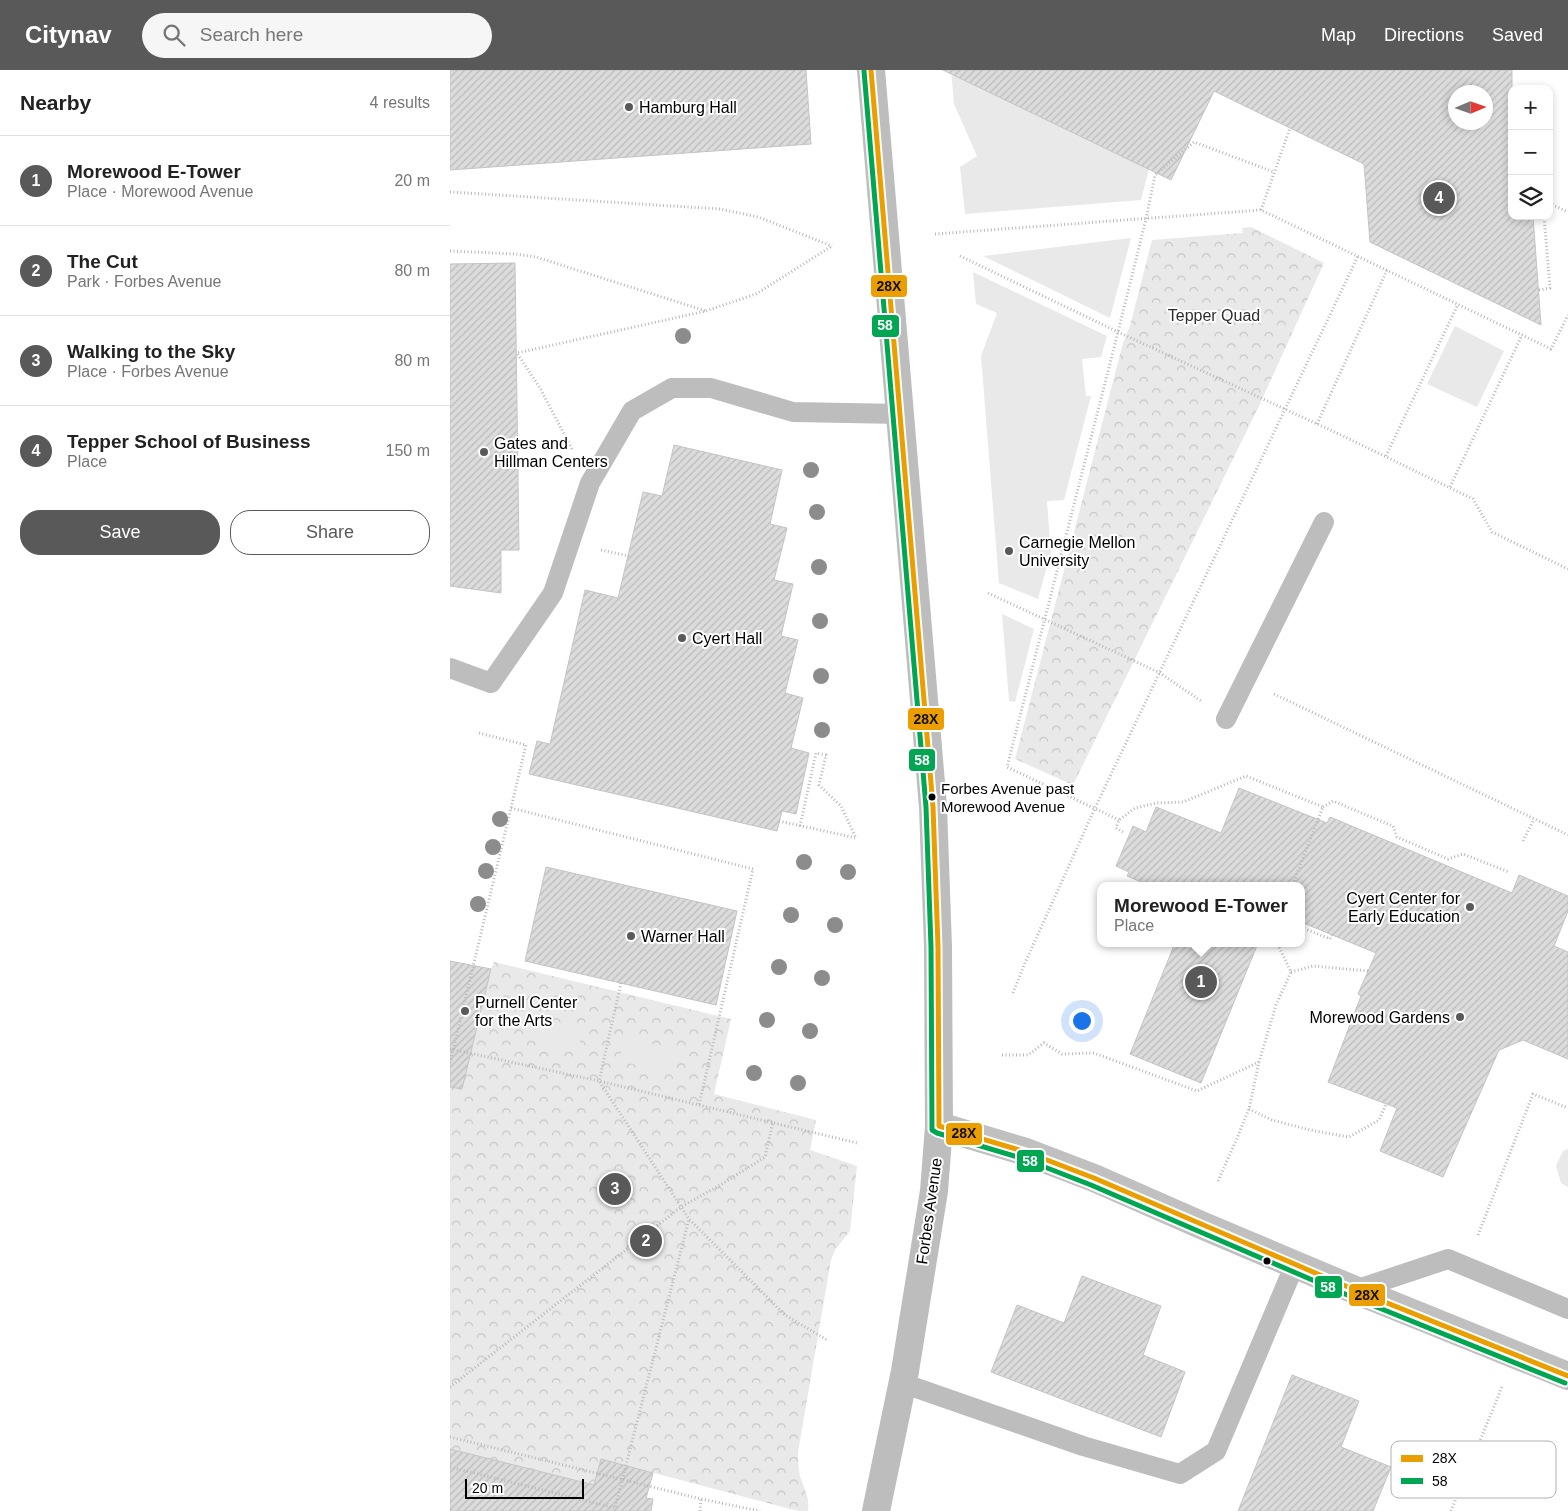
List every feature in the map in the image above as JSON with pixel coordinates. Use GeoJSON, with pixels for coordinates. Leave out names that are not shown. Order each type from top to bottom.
{"type":"FeatureCollection","features":[{"type":"Feature","properties":{"kind":"main road","name":"Forbes Avenue"},"geometry":{"type":"LineString","coordinates":[[871,70],[933,807],[938,947],[939,1126],[934,1191],[902,1383],[876,1511]]}},
{"type":"Feature","properties":{"kind":"main road"},"geometry":{"type":"LineString","coordinates":[[939,1126],[1026,1152],[1086,1175],[1356,1290],[1568,1376]]}},
{"type":"Feature","properties":{"kind":"lane"},"geometry":{"type":"LineString","coordinates":[[450,668],[491,683],[552,594],[590,483],[632,411],[672,388],[711,388],[793,412],[901,414]]}},
{"type":"Feature","properties":{"kind":"lane"},"geometry":{"type":"LineString","coordinates":[[1226,719],[1324,522]]}},
{"type":"Feature","properties":{"kind":"lane"},"geometry":{"type":"LineString","coordinates":[[1356,1290],[1448,1259],[1568,1309]]}},
{"type":"Feature","properties":{"kind":"lane"},"geometry":{"type":"LineString","coordinates":[[902,1383],[1083,1446],[1180,1474],[1216,1450],[1295,1264]]}},
{"type":"Feature","properties":{"kind":"path"},"geometry":{"type":"LineString","coordinates":[[1260,210],[1290,128]]}},
{"type":"Feature","properties":{"kind":"path"},"geometry":{"type":"LineString","coordinates":[[1119,820],[1007,767],[1118,332],[1155,174],[1194,142],[1274,172]]}},
{"type":"Feature","properties":{"kind":"path"},"geometry":{"type":"LineString","coordinates":[[450,192],[720,209],[758,216],[832,246],[756,294],[706,311],[516,353],[540,388],[556,418]]}},
{"type":"Feature","properties":{"kind":"path"},"geometry":{"type":"LineString","coordinates":[[1553,205],[1568,212]]}},
{"type":"Feature","properties":{"kind":"path"},"geometry":{"type":"LineString","coordinates":[[935,234],[1260,210],[1552,349],[1568,315]]}},
{"type":"Feature","properties":{"kind":"path"},"geometry":{"type":"LineString","coordinates":[[1539,290],[1550,288],[1544,220]]}},
{"type":"Feature","properties":{"kind":"path"},"geometry":{"type":"LineString","coordinates":[[450,251],[515,254],[536,258],[706,311]]}},
{"type":"Feature","properties":{"kind":"path"},"geometry":{"type":"LineString","coordinates":[[960,256],[1473,498],[1492,532],[1568,569]]}},
{"type":"Feature","properties":{"kind":"path"},"geometry":{"type":"LineString","coordinates":[[1013,993],[1095,808],[1358,256]]}},
{"type":"Feature","properties":{"kind":"path"},"geometry":{"type":"LineString","coordinates":[[1317,424],[1387,270]]}},
{"type":"Feature","properties":{"kind":"path"},"geometry":{"type":"LineString","coordinates":[[1386,456],[1458,304]]}},
{"type":"Feature","properties":{"kind":"path"},"geometry":{"type":"LineString","coordinates":[[1450,487],[1522,335]]}},
{"type":"Feature","properties":{"kind":"path"},"geometry":{"type":"LineString","coordinates":[[988,593],[1160,673],[1226,719]]}},
{"type":"Feature","properties":{"kind":"path"},"geometry":{"type":"LineString","coordinates":[[1269,692],[1568,835]]}},
{"type":"Feature","properties":{"kind":"path"},"geometry":{"type":"LineString","coordinates":[[450,1063],[526,745],[479,733]]}},
{"type":"Feature","properties":{"kind":"path"},"geometry":{"type":"LineString","coordinates":[[780,821],[800,826],[856,838],[841,806],[819,785],[826,755],[816,753],[800,826]]}},
{"type":"Feature","properties":{"kind":"path"},"geometry":{"type":"LineString","coordinates":[[1123,832],[1116,828],[1119,820],[1136,808],[1157,803],[1183,802],[1246,776],[1323,807]]}},
{"type":"Feature","properties":{"kind":"path"},"geometry":{"type":"LineString","coordinates":[[1294,882],[1323,807],[1333,801],[1393,826],[1397,837],[1448,859],[1462,854],[1509,872]]}},
{"type":"Feature","properties":{"kind":"path"},"geometry":{"type":"LineString","coordinates":[[511,808],[753,869],[699,1105]]}},
{"type":"Feature","properties":{"kind":"path"},"geometry":{"type":"LineString","coordinates":[[1523,841],[1534,819]]}},
{"type":"Feature","properties":{"kind":"path"},"geometry":{"type":"LineString","coordinates":[[1305,929],[1330,939],[1332,934]]}},
{"type":"Feature","properties":{"kind":"path"},"geometry":{"type":"LineString","coordinates":[[1279,947],[1291,972]]}},
{"type":"Feature","properties":{"kind":"path"},"geometry":{"type":"LineString","coordinates":[[1291,972],[1313,966],[1368,972]]}},
{"type":"Feature","properties":{"kind":"path"},"geometry":{"type":"LineString","coordinates":[[1218,1181],[1248,1109],[1259,1062],[1276,1005],[1291,972]]}},
{"type":"Feature","properties":{"kind":"path"},"geometry":{"type":"LineString","coordinates":[[621,984],[599,1081],[689,1219],[785,1315],[827,1340]]}},
{"type":"Feature","properties":{"kind":"path"},"geometry":{"type":"LineString","coordinates":[[1002,1055],[1028,1055],[1044,1043],[1062,1054],[1094,1053],[1197,1092],[1259,1062]]}},
{"type":"Feature","properties":{"kind":"path"},"geometry":{"type":"LineString","coordinates":[[452,1049],[599,1081],[857,1142]]}},
{"type":"Feature","properties":{"kind":"path"},"geometry":{"type":"LineString","coordinates":[[1478,1235],[1533,1094],[1568,1108]]}},
{"type":"Feature","properties":{"kind":"path"},"geometry":{"type":"LineString","coordinates":[[1248,1109],[1272,1120],[1310,1130],[1349,1137],[1379,1120],[1386,1104]]}},
{"type":"Feature","properties":{"kind":"path"},"geometry":{"type":"LineString","coordinates":[[450,1387],[680,1207],[765,1157],[773,1122]]}},
{"type":"Feature","properties":{"kind":"path"},"geometry":{"type":"LineString","coordinates":[[450,1467],[615,1508],[689,1219]]}},
{"type":"Feature","properties":{"kind":"path"},"geometry":{"type":"LineString","coordinates":[[1480,1441],[1502,1386]]}},
{"type":"Feature","properties":{"kind":"path"},"geometry":{"type":"LineString","coordinates":[[450,1437],[701,1499],[760,1511]]}},
{"type":"Feature","properties":{"kind":"path"},"geometry":{"type":"LineString","coordinates":[[1451,1511],[1456,1498]]}},
{"type":"Feature","properties":{"kind":"path"},"geometry":{"type":"LineString","coordinates":[[700,1511],[701,1499]]}},
{"type":"Feature","properties":{"kind":"green space"},"geometry":{"type":"Polygon","coordinates":[[[951,70],[1149,169],[1141,200],[965,214],[960,167],[977,156],[954,104],[951,70]]]}},
{"type":"Feature","properties":{"kind":"green space","name":"Tepper Quad"},"geometry":{"type":"Polygon","coordinates":[[[1251,227],[1324,263],[1258,408],[1073,785],[1015,759],[1123,343],[1130,326],[1152,240],[1243,233],[1242,228],[1251,227]]]}},
{"type":"Feature","properties":{"kind":"green space"},"geometry":{"type":"Polygon","coordinates":[[[1131,238],[1110,318],[983,256],[1131,238]]]}},
{"type":"Feature","properties":{"kind":"green space"},"geometry":{"type":"Polygon","coordinates":[[[973,272],[1107,336],[1101,357],[1082,359],[1086,396],[1091,396],[1064,500],[1047,501],[1050,542],[1054,541],[1038,599],[999,583],[981,356],[997,313],[976,304],[973,272]]]}},
{"type":"Feature","properties":{"kind":"green space"},"geometry":{"type":"Polygon","coordinates":[[[1455,326],[1504,351],[1477,407],[1427,384],[1455,326]]]}},
{"type":"Feature","properties":{"kind":"green space"},"geometry":{"type":"Polygon","coordinates":[[[1002,614],[1034,629],[1015,702],[1009,701],[1002,614]]]}},
{"type":"Feature","properties":{"kind":"green space"},"geometry":{"type":"Polygon","coordinates":[[[494,962],[731,1019],[714,1094],[816,1120],[810,1150],[857,1166],[850,1231],[835,1250],[831,1260],[798,1452],[799,1473],[807,1497],[808,1511],[798,1511],[601,1459],[594,1485],[450,1449],[450,1073],[465,1076],[494,962]]]}},
{"type":"Feature","properties":{"kind":"green space"},"geometry":{"type":"Polygon","coordinates":[[[530,1015],[583,1028],[578,1051],[525,1039],[530,1015]]]}},
{"type":"Feature","properties":{"kind":"green space"},"geometry":{"type":"Polygon","coordinates":[[[625,1038],[678,1050],[672,1073],[619,1061],[625,1038]]]}},
{"type":"Feature","properties":{"kind":"green space"},"geometry":{"type":"Polygon","coordinates":[[[1568,1149],[1568,1187],[1561,1183],[1556,1166],[1563,1151],[1568,1149]]]}},
{"type":"Feature","properties":{"kind":"building","name":"Hamburg Hall"},"geometry":{"type":"Polygon","coordinates":[[[450,70],[806,70],[811,144],[450,170],[450,70]]]}},
{"type":"Feature","properties":{"kind":"building"},"geometry":{"type":"Polygon","coordinates":[[[943,70],[1512,70],[1512,85],[1508,85],[1508,220],[1533,220],[1541,325],[1370,242],[1364,164],[1214,91],[1171,180],[943,70]]]}},
{"type":"Feature","properties":{"kind":"building","name":"Gates and Hillman Centers"},"geometry":{"type":"Polygon","coordinates":[[[515,263],[519,550],[501,550],[501,593],[450,586],[450,264],[515,263]]]}},
{"type":"Feature","properties":{"kind":"building","name":"Cyert Hall"},"geometry":{"type":"Polygon","coordinates":[[[674,445],[782,470],[770,524],[787,528],[774,580],[793,584],[781,636],[798,640],[785,693],[803,698],[791,748],[809,753],[796,814],[782,811],[777,831],[529,774],[537,741],[550,744],[585,590],[618,598],[643,492],[662,496],[674,445]]]}},
{"type":"Feature","properties":{"kind":"building","name":"Morewood Gardens"},"geometry":{"type":"Polygon","coordinates":[[[1239,788],[1327,823],[1330,817],[1512,893],[1519,875],[1568,896],[1568,911],[1554,946],[1568,952],[1568,1059],[1523,1040],[1499,1050],[1443,1177],[1380,1151],[1397,1108],[1328,1082],[1361,996],[1358,994],[1376,953],[1305,924],[1305,882],[1141,882],[1127,876],[1129,872],[1116,866],[1133,826],[1146,832],[1156,807],[1221,833],[1239,788]]]}},
{"type":"Feature","properties":{"kind":"building","name":"Warner Hall"},"geometry":{"type":"Polygon","coordinates":[[[546,867],[737,911],[716,1005],[525,961],[546,867]]]}},
{"type":"Feature","properties":{"kind":"building"},"geometry":{"type":"Polygon","coordinates":[[[1173,947],[1256,947],[1201,1083],[1130,1054],[1173,947]]]}},
{"type":"Feature","properties":{"kind":"building","name":"Purnell Center for the Arts"},"geometry":{"type":"Polygon","coordinates":[[[450,961],[491,969],[462,1089],[450,1087],[450,961]]]}},
{"type":"Feature","properties":{"kind":"building"},"geometry":{"type":"Polygon","coordinates":[[[1082,1276],[1161,1306],[1143,1355],[1185,1372],[1161,1437],[991,1372],[1017,1305],[1064,1323],[1082,1276]]]}},
{"type":"Feature","properties":{"kind":"building"},"geometry":{"type":"Polygon","coordinates":[[[1292,1375],[1359,1401],[1341,1447],[1391,1467],[1373,1511],[1238,1511],[1292,1375]]]}},
{"type":"Feature","properties":{"kind":"building"},"geometry":{"type":"Polygon","coordinates":[[[450,1449],[594,1485],[601,1459],[653,1473],[646,1498],[653,1499],[651,1511],[450,1511],[450,1449]]]}},
{"type":"Feature","properties":{"kind":"transit line","name":"28X"},"geometry":{"type":"LineString","coordinates":[[871,70],[933,807],[938,947],[939,1126],[1026,1152],[1094,1178],[1355,1290],[1568,1376]]}},
{"type":"Feature","properties":{"kind":"transit line","name":"58"},"geometry":{"type":"LineString","coordinates":[[864,71],[926,807],[931,947],[932,1130],[1024,1159],[1091,1185],[1352,1297],[1565,1383]]}},
{"type":"Feature","properties":{"kind":"place","name":"Hamburg Hall"},"geometry":{"type":"Point","coordinates":[629,107]}},
{"type":"Feature","properties":{"kind":"place","name":"Tepper School of Business"},"geometry":{"type":"Point","coordinates":[1439,198]}},
{"type":"Feature","properties":{"kind":"place","name":"Gates and Hillman Centers"},"geometry":{"type":"Point","coordinates":[484,452]}},
{"type":"Feature","properties":{"kind":"place","name":"Carnegie Mellon University"},"geometry":{"type":"Point","coordinates":[1009,551]}},
{"type":"Feature","properties":{"kind":"place","name":"Cyert Hall"},"geometry":{"type":"Point","coordinates":[682,638]}},
{"type":"Feature","properties":{"kind":"place","name":"Forbes Avenue past Morewood Avenue"},"geometry":{"type":"Point","coordinates":[932,797]}},
{"type":"Feature","properties":{"kind":"place","name":"Cyert Center for Early Education"},"geometry":{"type":"Point","coordinates":[1470,907]}},
{"type":"Feature","properties":{"kind":"place","name":"Warner Hall"},"geometry":{"type":"Point","coordinates":[631,936]}},
{"type":"Feature","properties":{"kind":"place","name":"Morewood E-Tower"},"geometry":{"type":"Point","coordinates":[1201,982]}},
{"type":"Feature","properties":{"kind":"place","name":"Purnell Center for the Arts"},"geometry":{"type":"Point","coordinates":[465,1011]}},
{"type":"Feature","properties":{"kind":"place","name":"Morewood Gardens"},"geometry":{"type":"Point","coordinates":[1460,1017]}},
{"type":"Feature","properties":{"kind":"place","name":"Walking to the Sky"},"geometry":{"type":"Point","coordinates":[615,1189]}},
{"type":"Feature","properties":{"kind":"place","name":"The Cut"},"geometry":{"type":"Point","coordinates":[646,1241]}}]}
